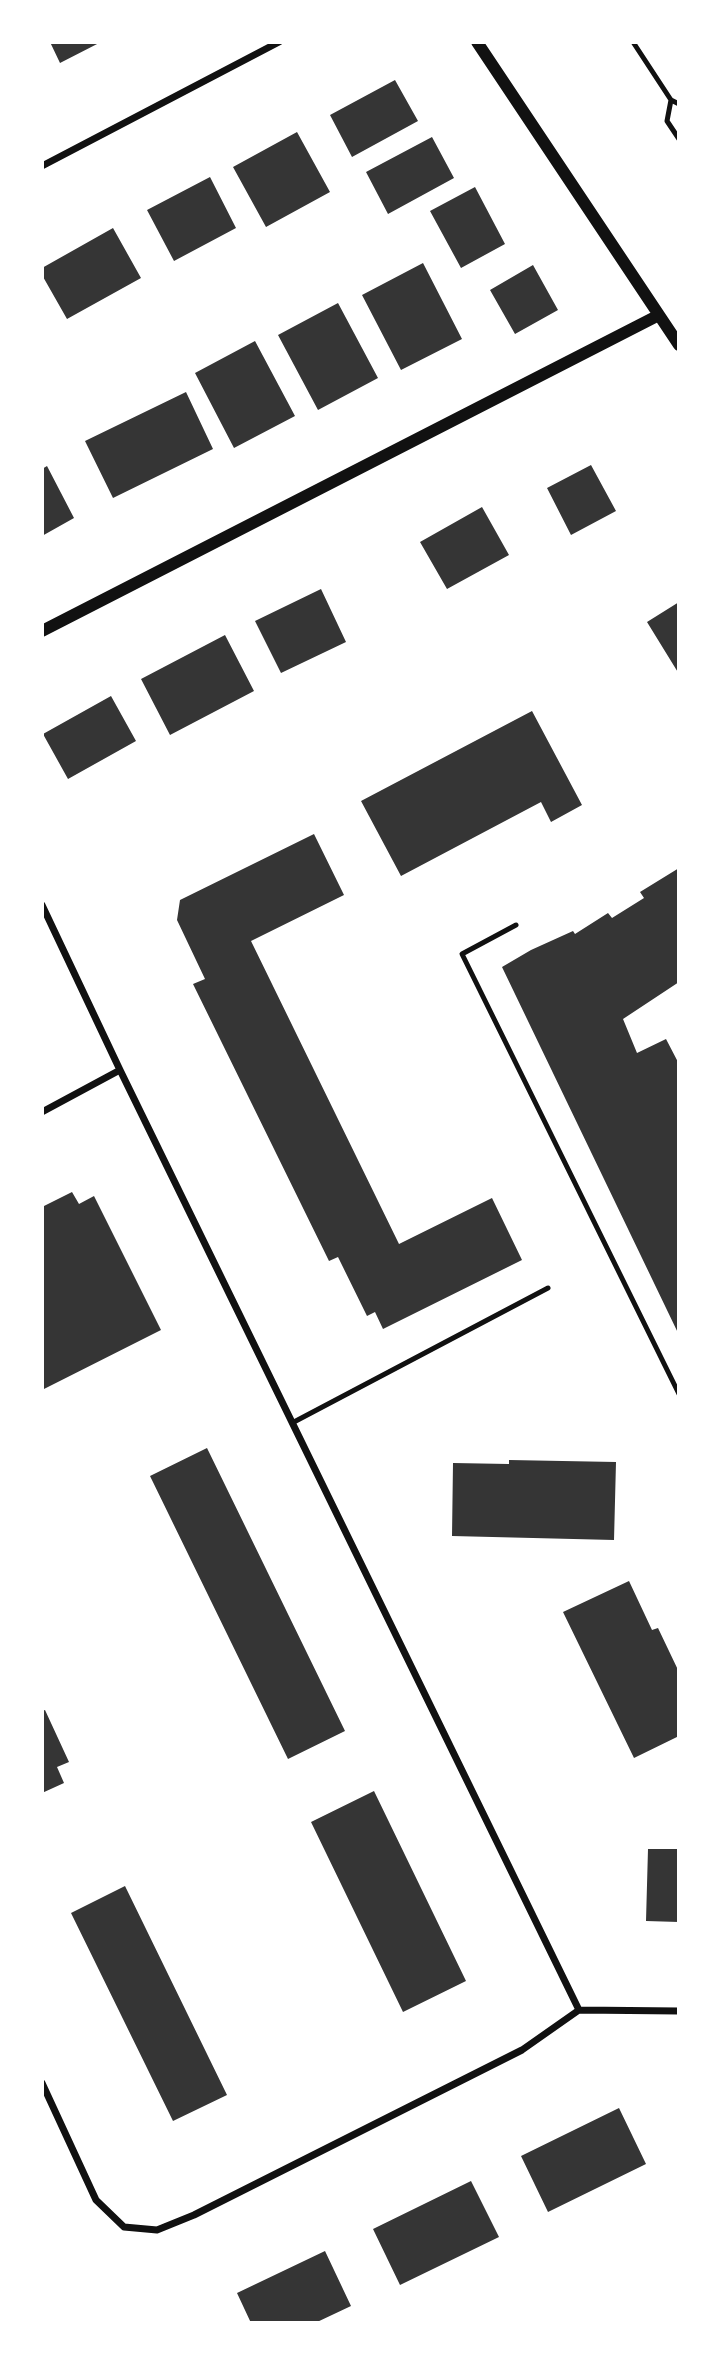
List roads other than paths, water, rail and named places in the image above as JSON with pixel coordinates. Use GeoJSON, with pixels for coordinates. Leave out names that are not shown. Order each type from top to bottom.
{"type":"FeatureCollection","features":[{"type":"Feature","properties":{"kind":"street"},"geometry":{"type":"LineString","coordinates":[[42,166],[279,42]]}},
{"type":"Feature","properties":{"kind":"street"},"geometry":{"type":"LineString","coordinates":[[477,42],[679,345]]}},
{"type":"Feature","properties":{"kind":"street"},"geometry":{"type":"LineString","coordinates":[[42,631],[659,315]]}},
{"type":"Feature","properties":{"kind":"street"},"geometry":{"type":"LineString","coordinates":[[42,905],[579,2010]]}},
{"type":"Feature","properties":{"kind":"street"},"geometry":{"type":"LineString","coordinates":[[42,1112],[120,1070]]}},
{"type":"Feature","properties":{"kind":"street"},"geometry":{"type":"LineString","coordinates":[[42,2083],[96,2200],[124,2227],[157,2230],[194,2215],[522,2050],[579,2010],[679,2011]]}},
{"type":"Feature","properties":{"kind":"lane"},"geometry":{"type":"LineString","coordinates":[[633,42],[671,100],[679,104]]}},
{"type":"Feature","properties":{"kind":"lane"},"geometry":{"type":"LineString","coordinates":[[671,100],[667,121],[679,139]]}},
{"type":"Feature","properties":{"kind":"lane"},"geometry":{"type":"LineString","coordinates":[[516,925],[462,954],[679,1394]]}},
{"type":"Feature","properties":{"kind":"lane"},"geometry":{"type":"LineString","coordinates":[[292,1423],[548,1288]]}}]}
